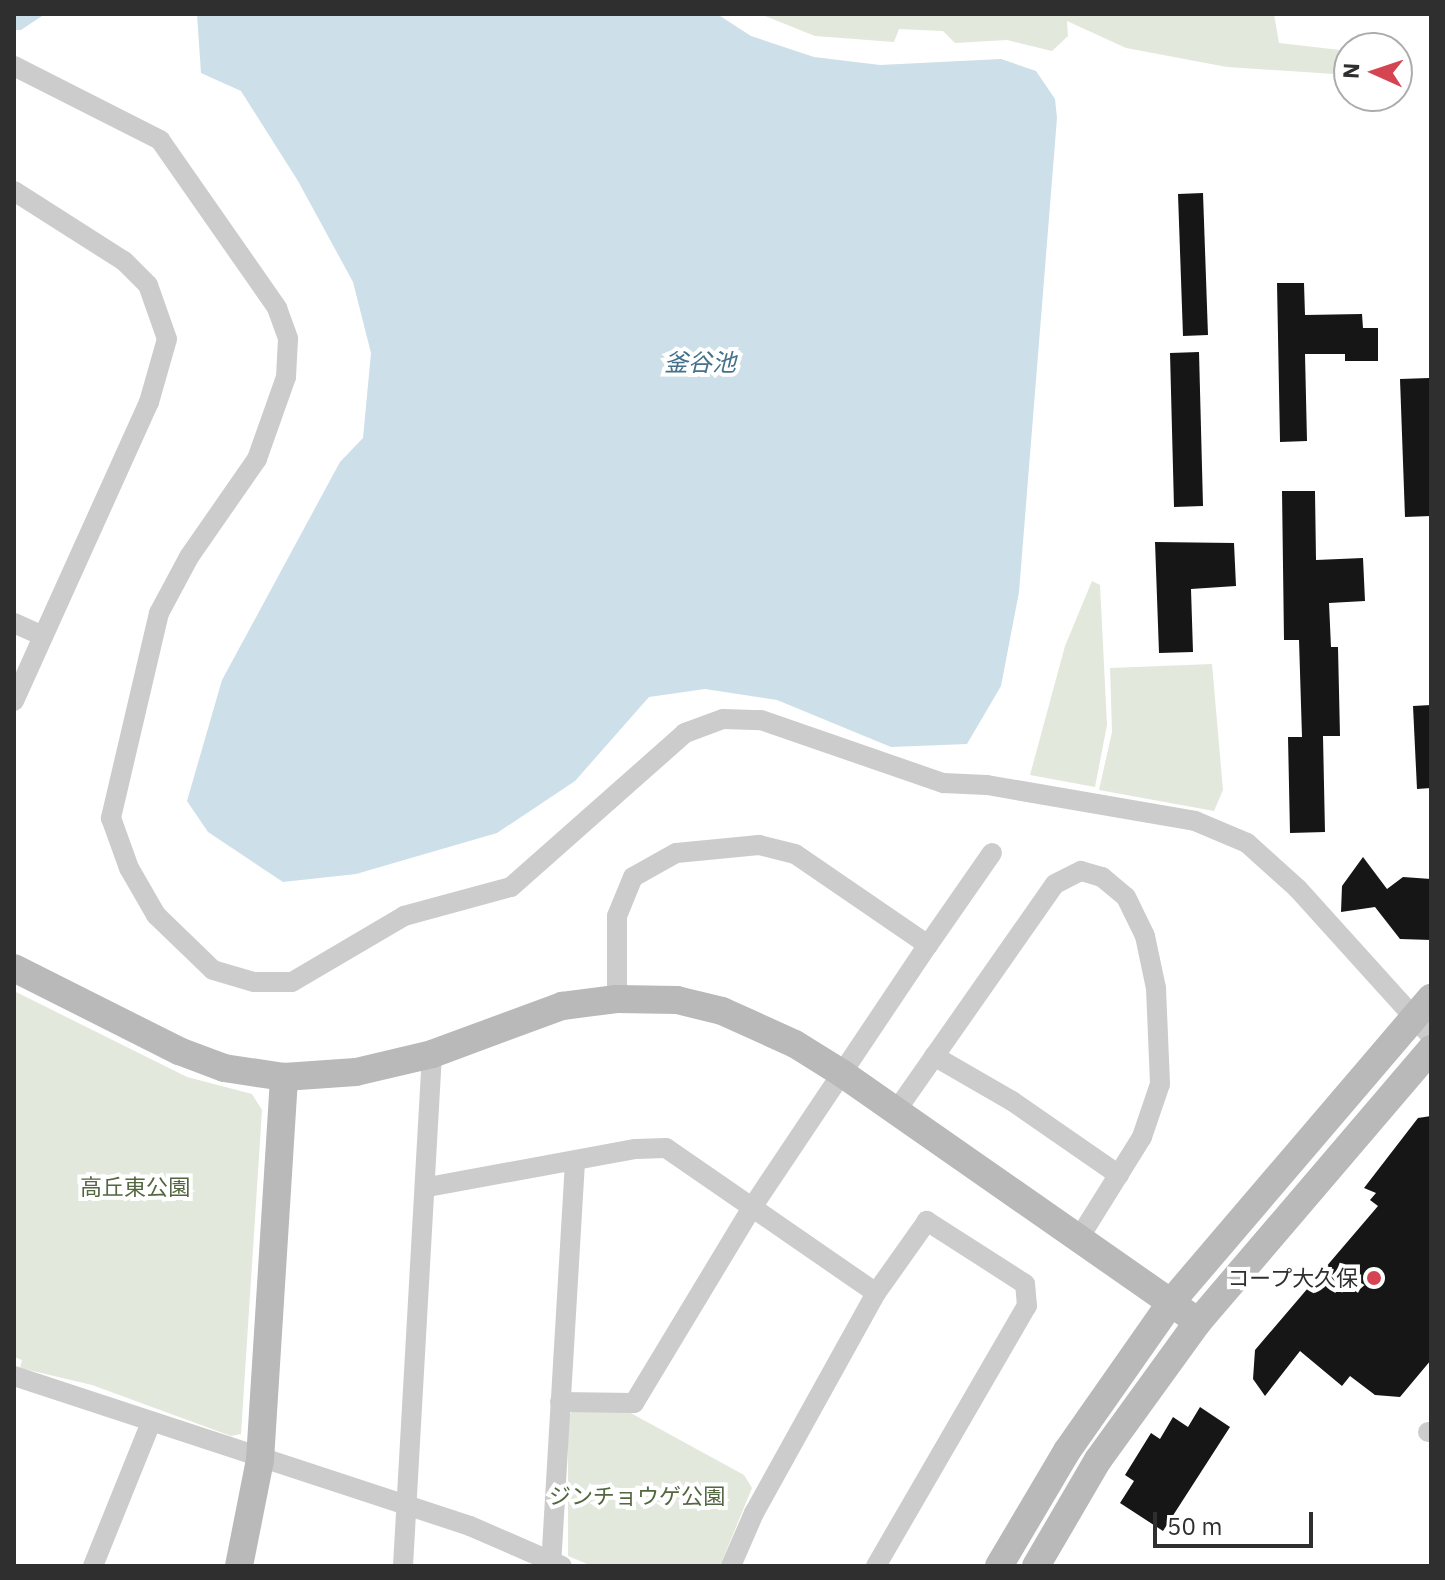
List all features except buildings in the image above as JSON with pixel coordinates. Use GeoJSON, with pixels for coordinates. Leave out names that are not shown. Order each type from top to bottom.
{"type":"FeatureCollection","features":[{"type":"Feature","properties":{"kind":"street"},"geometry":{"type":"LineString","coordinates":[[14,66],[160,140],[277,308],[288,339],[286,377],[257,459],[189,557],[159,613],[111,818],[129,868],[156,915],[213,970],[254,982],[292,982],[404,916],[511,887],[685,733],[723,719],[749,720],[943,783],[987,785],[1195,821],[1247,843],[1298,889],[1426,1017],[1172,1301],[1067,1451],[999,1566]]}},
{"type":"Feature","properties":{"kind":"street"},"geometry":{"type":"LineString","coordinates":[[14,191],[124,261],[148,285],[167,339],[149,402],[14,701]]}},
{"type":"Feature","properties":{"kind":"street"},"geometry":{"type":"LineString","coordinates":[[14,623],[43,636]]}},
{"type":"Feature","properties":{"kind":"street"},"geometry":{"type":"LineString","coordinates":[[617,999],[617,916],[633,877],[676,853],[759,845],[795,854],[928,945]]}},
{"type":"Feature","properties":{"kind":"street"},"geometry":{"type":"LineString","coordinates":[[560,1402],[634,1403],[753,1206],[992,853]]}},
{"type":"Feature","properties":{"kind":"street"},"geometry":{"type":"LineString","coordinates":[[896,1111],[1055,884],[1081,871],[1102,877],[1126,897],[1139,923],[1156,988],[1160,1084],[1142,1137],[1081,1235]]}},
{"type":"Feature","properties":{"kind":"street"},"geometry":{"type":"LineString","coordinates":[[14,968],[179,1051],[224,1068],[284,1077],[356,1072],[432,1054],[562,1006],[617,999],[677,1000],[722,1011],[795,1044],[843,1074],[1081,1235],[1198,1322]]}},
{"type":"Feature","properties":{"kind":"street"},"geometry":{"type":"LineString","coordinates":[[1036,1566],[1098,1460],[1198,1322],[1431,1049]]}},
{"type":"Feature","properties":{"kind":"street"},"geometry":{"type":"LineString","coordinates":[[403,1566],[428,1187],[432,1054]]}},
{"type":"Feature","properties":{"kind":"street"},"geometry":{"type":"LineString","coordinates":[[934,1056],[1012,1101],[1119,1175]]}},
{"type":"Feature","properties":{"kind":"street"},"geometry":{"type":"LineString","coordinates":[[239,1566],[260,1460],[284,1077]]}},
{"type":"Feature","properties":{"kind":"street"},"geometry":{"type":"LineString","coordinates":[[428,1187],[666,1148],[876,1293]]}},
{"type":"Feature","properties":{"kind":"street"},"geometry":{"type":"LineString","coordinates":[[15,1378],[150,1425],[409,1505],[554,1564],[560,1402],[575,1162]]}},
{"type":"Feature","properties":{"kind":"street"},"geometry":{"type":"LineString","coordinates":[[731,1566],[754,1513],[876,1293],[927,1221],[1025,1284],[1027,1306],[876,1566]]}},
{"type":"Feature","properties":{"kind":"street"},"geometry":{"type":"LineString","coordinates":[[93,1566],[150,1425]]}},
{"type":"Feature","properties":{"kind":"green space"},"geometry":{"type":"Polygon","coordinates":[[[760,14],[1274,14],[1279,43],[1333,49],[1333,74],[1227,67],[1126,48],[1067,21],[1068,36],[1052,51],[1007,40],[955,43],[943,31],[899,29],[894,42],[815,36],[760,14]]]}},
{"type":"Feature","properties":{"kind":"green space"},"geometry":{"type":"Polygon","coordinates":[[[1092,581],[1100,585],[1107,725],[1095,787],[1030,775],[1065,646],[1092,581]]]}},
{"type":"Feature","properties":{"kind":"green space"},"geometry":{"type":"Polygon","coordinates":[[[1212,664],[1223,790],[1214,811],[1099,790],[1112,732],[1110,668],[1212,664]]]}},
{"type":"Feature","properties":{"kind":"green space","name":"高丘東公園"},"geometry":{"type":"Polygon","coordinates":[[[14,991],[187,1077],[252,1094],[262,1110],[241,1434],[231,1436],[92,1385],[20,1368],[22,1360],[14,1357],[14,991]]]}},
{"type":"Feature","properties":{"kind":"green space","name":"ジンチョウゲ公園"},"geometry":{"type":"Polygon","coordinates":[[[575,1407],[627,1411],[744,1475],[752,1488],[720,1566],[592,1566],[568,1556],[568,1417],[575,1407]]]}},
{"type":"Feature","properties":{"kind":"water"},"geometry":{"type":"Polygon","coordinates":[[[14,14],[45,14],[21,30],[14,30],[14,14]]]}},
{"type":"Feature","properties":{"kind":"water","name":"釜谷池"},"geometry":{"type":"Polygon","coordinates":[[[197,14],[717,14],[751,36],[814,57],[880,65],[1001,59],[1036,71],[1055,99],[1057,118],[1019,592],[1001,686],[967,744],[891,747],[777,700],[705,689],[649,697],[575,781],[497,833],[356,874],[283,882],[208,832],[187,801],[222,680],[340,462],[363,438],[371,353],[353,282],[298,181],[241,91],[201,73],[197,14]]]}},
{"type":"Feature","properties":{"kind":"place","name":"コープ大久保"},"geometry":{"type":"Point","coordinates":[1374,1278]}}]}
